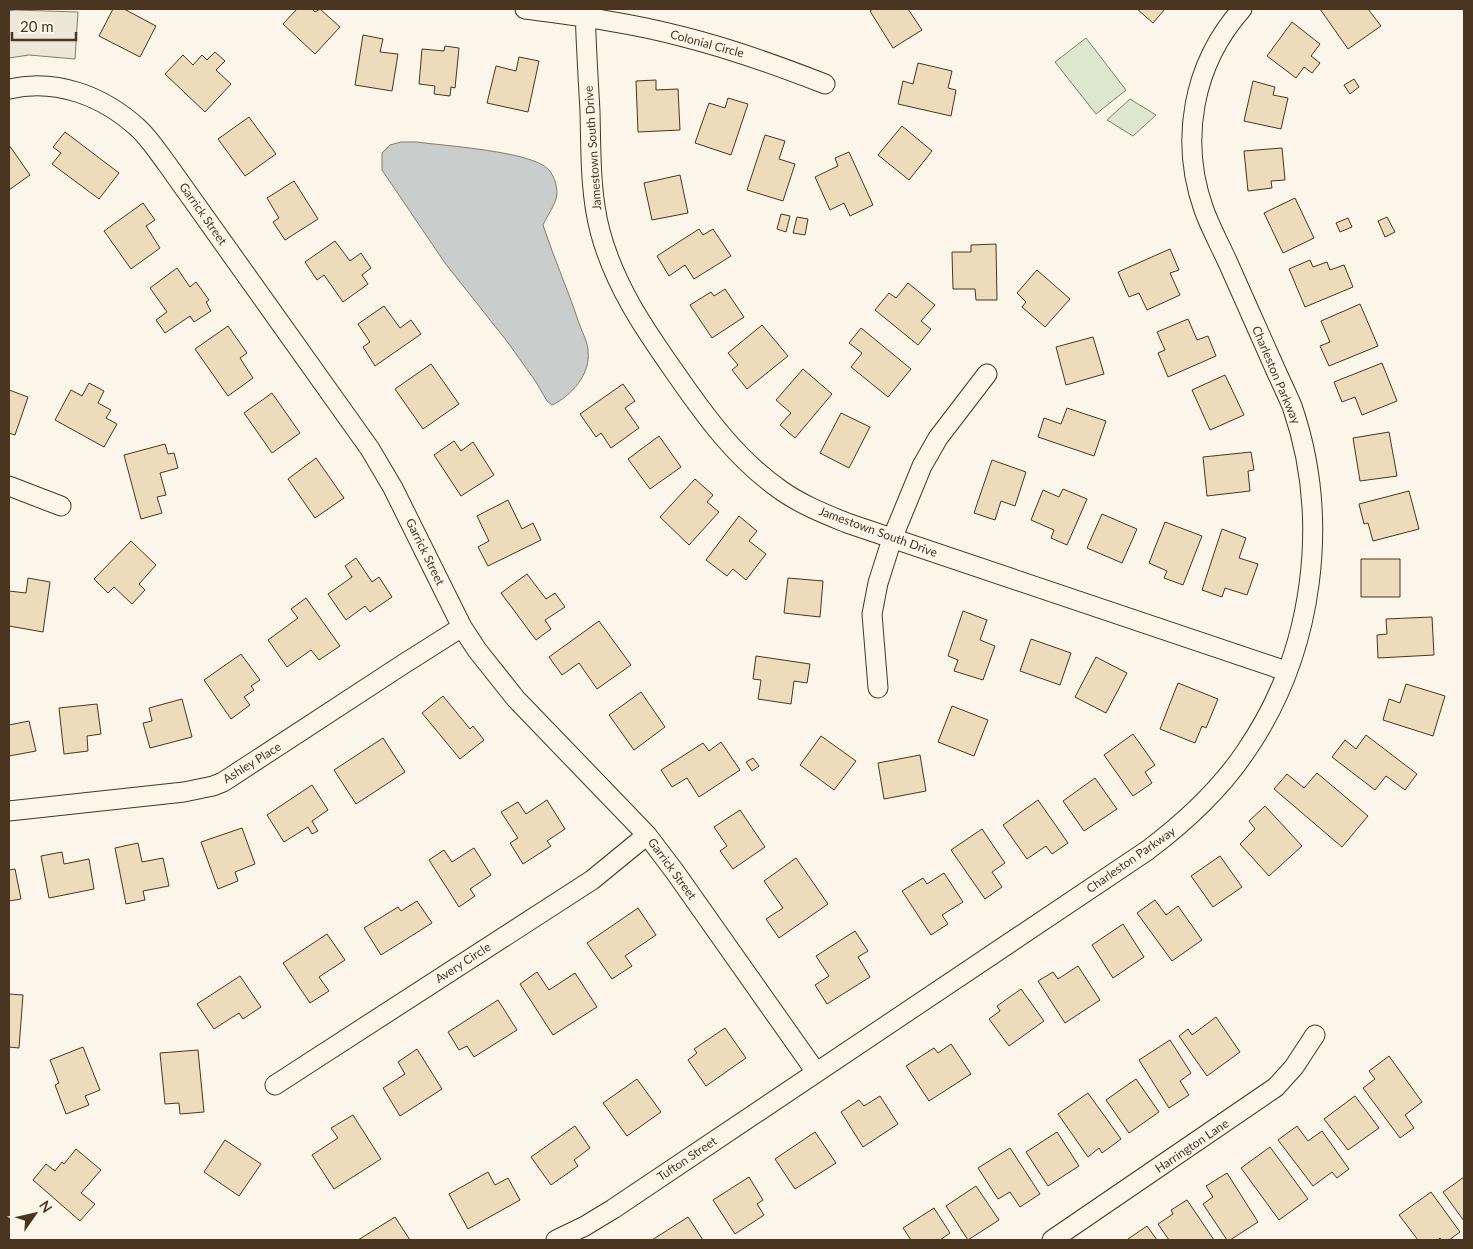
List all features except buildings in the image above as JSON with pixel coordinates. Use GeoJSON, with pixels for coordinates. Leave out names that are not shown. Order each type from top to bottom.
{"type":"FeatureCollection","features":[{"type":"Feature","properties":{"kind":"street","name":"Colonial Circle"},"geometry":{"type":"LineString","coordinates":[[525,9],[585,13],[703,42],[742,53],[826,84]]}},
{"type":"Feature","properties":{"kind":"street","name":"Charleston Parkway"},"geometry":{"type":"LineString","coordinates":[[816,1072],[1148,850],[1179,826],[1214,790],[1246,752],[1266,719],[1286,671],[1303,618],[1310,570],[1313,525],[1309,474],[1291,405],[1205,210],[1193,166],[1193,115],[1199,86],[1216,45],[1224,31],[1242,9]]}},
{"type":"Feature","properties":{"kind":"street","name":"Jamestown South Drive"},"geometry":{"type":"LineString","coordinates":[[585,13],[594,196],[600,230],[609,258],[619,284],[632,309],[698,406],[718,432],[742,458],[783,492],[847,523],[1286,671]]}},
{"type":"Feature","properties":{"kind":"street","name":"Garrick Street"},"geometry":{"type":"LineString","coordinates":[[9,89],[50,85],[80,93],[112,107],[139,129],[167,164],[370,449],[393,488],[462,628],[477,650],[503,685],[647,835],[676,872],[816,1072]]}},
{"type":"Feature","properties":{"kind":"street"},"geometry":{"type":"LineString","coordinates":[[878,688],[872,614],[878,583],[892,538],[916,481],[938,438],[987,374]]}},
{"type":"Feature","properties":{"kind":"street"},"geometry":{"type":"LineString","coordinates":[[9,486],[61,506]]}},
{"type":"Feature","properties":{"kind":"street","name":"Ashley Place"},"geometry":{"type":"LineString","coordinates":[[9,811],[184,792],[223,782],[462,628]]}},
{"type":"Feature","properties":{"kind":"street","name":"Avery Circle"},"geometry":{"type":"LineString","coordinates":[[275,1085],[592,880],[647,835]]}},
{"type":"Feature","properties":{"kind":"street","name":"Harrington Lane"},"geometry":{"type":"LineString","coordinates":[[1052,1240],[1270,1091],[1287,1076],[1316,1035]]}},
{"type":"Feature","properties":{"kind":"street","name":"Tufton Street"},"geometry":{"type":"LineString","coordinates":[[556,1240],[612,1209],[816,1072]]}},
{"type":"Feature","properties":{"kind":"green space"},"geometry":{"type":"Polygon","coordinates":[[[1086,38],[1126,90],[1096,114],[1055,62],[1086,38]]]}},
{"type":"Feature","properties":{"kind":"green space"},"geometry":{"type":"Polygon","coordinates":[[[1130,99],[1156,115],[1133,136],[1107,120],[1130,99]]]}},
{"type":"Feature","properties":{"kind":"shaded area"},"geometry":{"type":"Polygon","coordinates":[[[9,11],[78,12],[75,59],[29,55],[9,58],[9,11]]]}},
{"type":"Feature","properties":{"kind":"shaded area"},"geometry":{"type":"Polygon","coordinates":[[[401,142],[417,142],[506,154],[538,163],[552,174],[557,194],[543,225],[585,338],[588,351],[588,360],[583,376],[573,390],[559,401],[552,405],[547,401],[509,344],[445,263],[382,170],[382,153],[390,145],[401,142]]]}}]}
